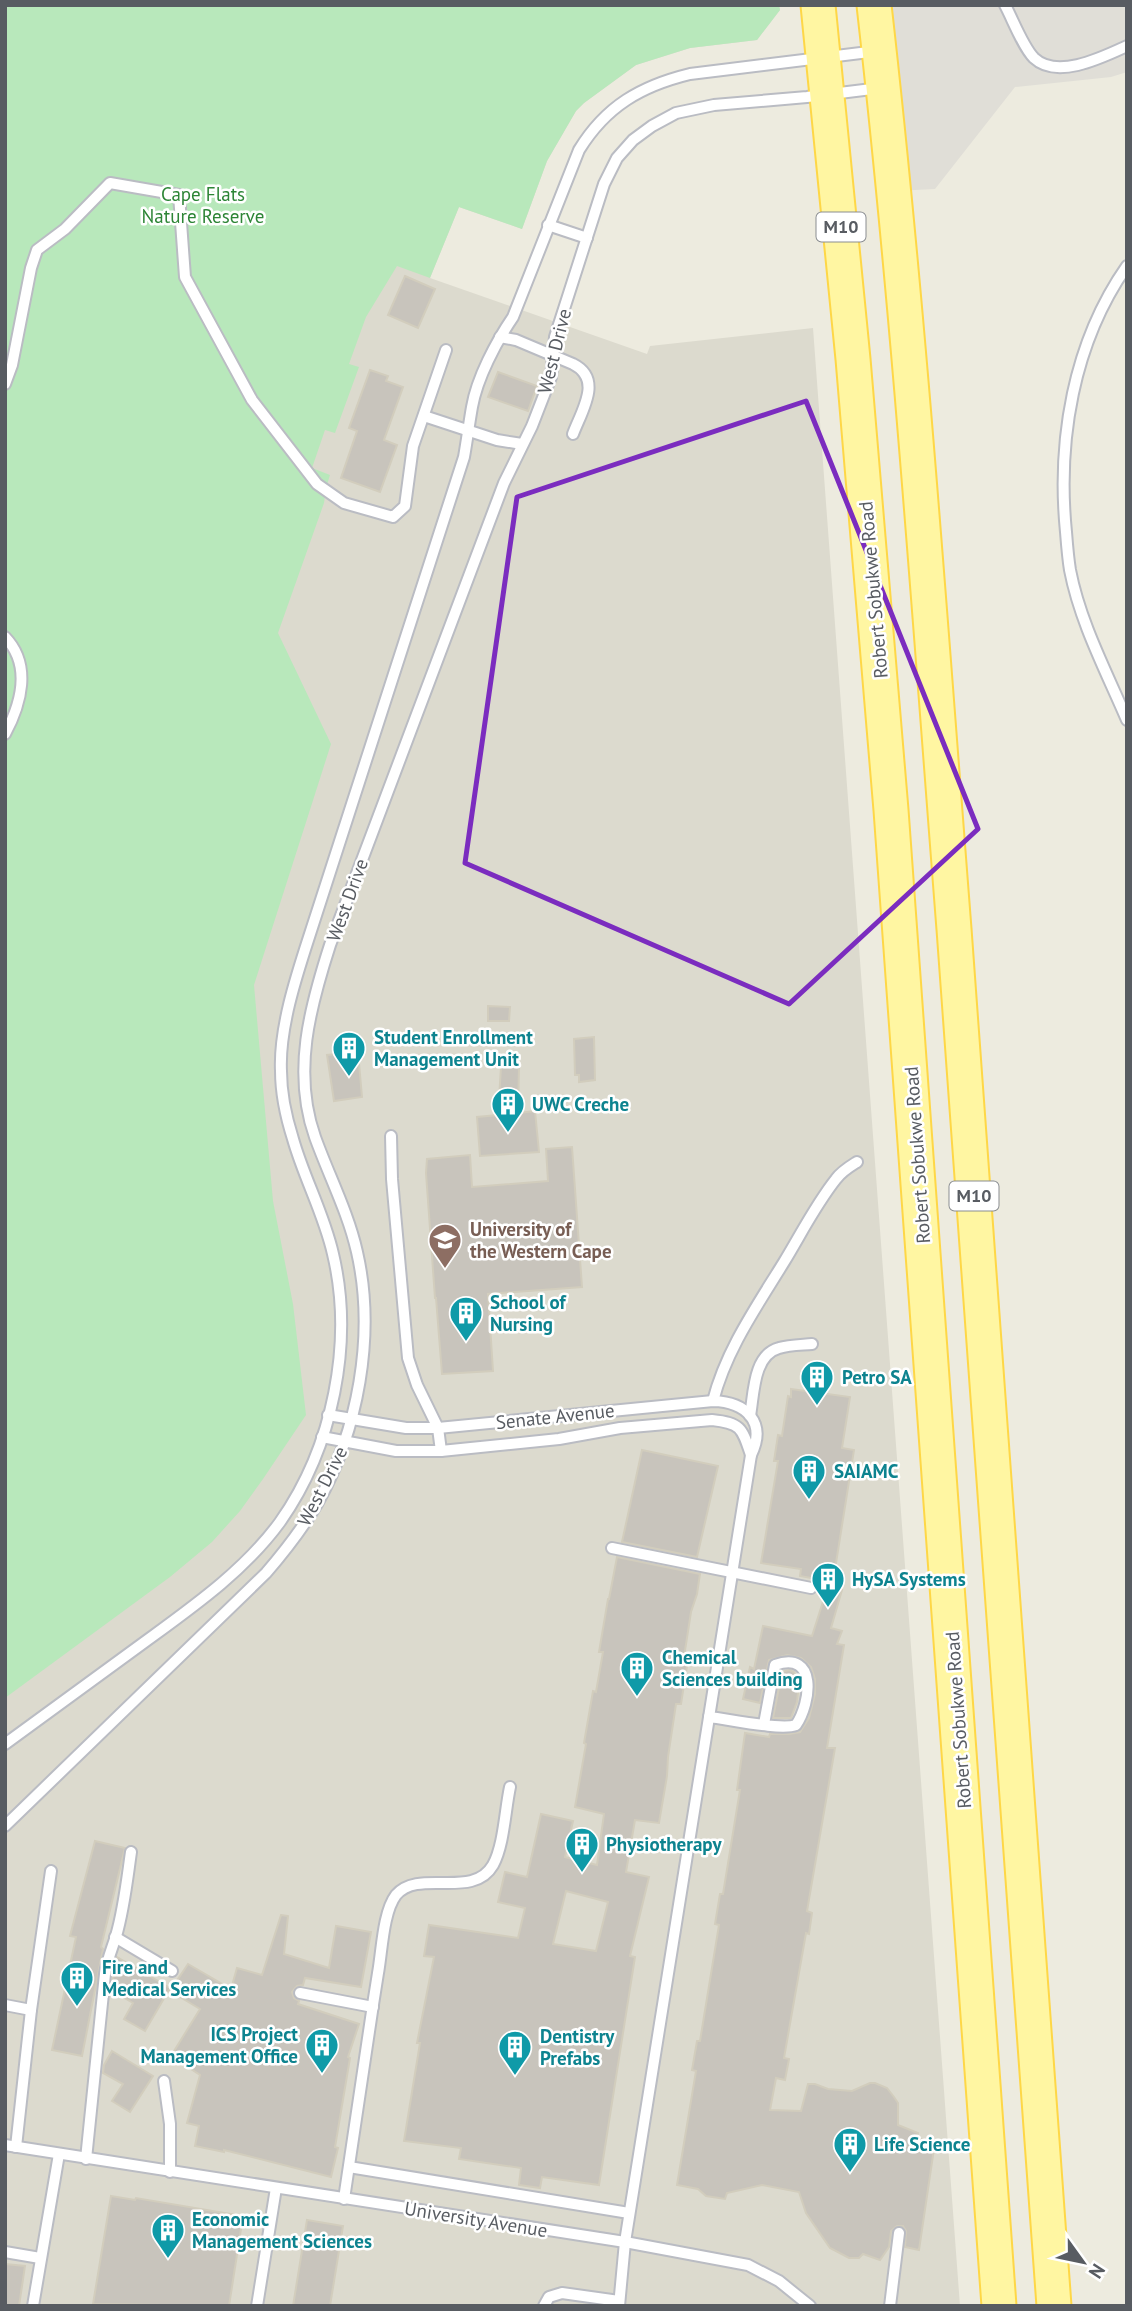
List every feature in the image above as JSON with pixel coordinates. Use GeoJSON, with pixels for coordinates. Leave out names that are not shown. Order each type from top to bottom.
{"type":"FeatureCollection","features":[{"type":"Feature","properties":{"kind":"main road","name":"Robert Sobukwe Road"},"geometry":{"type":"LineString","coordinates":[[818,5],[851,331],[891,810],[999,2306]]}},
{"type":"Feature","properties":{"kind":"main road","name":"M10"},"geometry":{"type":"LineString","coordinates":[[874,5],[904,293],[948,853],[1008,1640],[1054,2306]]}},
{"type":"Feature","properties":{"kind":"lane"},"geometry":{"type":"LineString","coordinates":[[1005,5],[1033,57],[1050,66],[1093,62],[1127,46]]}},
{"type":"Feature","properties":{"kind":"lane","name":"West Drive"},"geometry":{"type":"LineString","coordinates":[[5,1744],[189,1609],[248,1559],[280,1522],[296,1496],[322,1437],[338,1371],[341,1300],[334,1255],[293,1140],[284,1102],[280,1069],[285,1027],[309,937],[460,469],[477,389],[500,337],[513,317],[574,162],[587,138],[608,114],[631,95],[662,81],[690,74],[879,51]]}},
{"type":"Feature","properties":{"kind":"lane","name":"West Drive"},"geometry":{"type":"LineString","coordinates":[[5,1826],[266,1573],[295,1539],[316,1505],[345,1442],[360,1377],[364,1297],[358,1254],[348,1218],[314,1135],[305,1072],[306,1035],[314,994],[499,496],[533,426],[551,377],[555,337],[604,184],[617,158],[633,140],[676,113],[714,105],[883,87]]}},
{"type":"Feature","properties":{"kind":"lane"},"geometry":{"type":"LineString","coordinates":[[5,384],[12,365],[37,250],[65,229],[110,183],[178,195],[185,277],[252,400],[317,484],[345,503],[393,517],[405,506],[413,446],[446,350]]}},
{"type":"Feature","properties":{"kind":"lane"},"geometry":{"type":"LineString","coordinates":[[548,225],[587,238]]}},
{"type":"Feature","properties":{"kind":"lane"},"geometry":{"type":"LineString","coordinates":[[1127,266],[1094,323],[1080,364],[1063,453],[1070,570],[1087,627],[1127,720]]}},
{"type":"Feature","properties":{"kind":"lane"},"geometry":{"type":"LineString","coordinates":[[500,337],[516,340],[582,369],[590,386],[573,434]]}},
{"type":"Feature","properties":{"kind":"lane"},"geometry":{"type":"LineString","coordinates":[[424,416],[497,440],[522,444]]}},
{"type":"Feature","properties":{"kind":"lane"},"geometry":{"type":"LineString","coordinates":[[5,638],[17,654],[22,689],[13,719],[5,734]]}},
{"type":"Feature","properties":{"kind":"lane"},"geometry":{"type":"LineString","coordinates":[[391,1136],[392,1179],[408,1359],[417,1385],[438,1428],[441,1451]]}},
{"type":"Feature","properties":{"kind":"lane"},"geometry":{"type":"LineString","coordinates":[[713,1401],[720,1376],[736,1342],[782,1265],[836,1178],[857,1163]]}},
{"type":"Feature","properties":{"kind":"lane"},"geometry":{"type":"LineString","coordinates":[[544,2306],[549,2297],[562,2293],[619,2303],[629,2213],[751,1455],[757,1442],[758,1434],[750,1416],[756,1377],[769,1353],[778,1348],[812,1344]]}},
{"type":"Feature","properties":{"kind":"lane","name":"Senate Avenue"},"geometry":{"type":"LineString","coordinates":[[328,1415],[406,1428],[438,1428],[713,1401],[737,1406],[750,1416]]}},
{"type":"Feature","properties":{"kind":"lane"},"geometry":{"type":"LineString","coordinates":[[596,1412],[598,1433]]}},
{"type":"Feature","properties":{"kind":"lane","name":"Senate Avenue"},"geometry":{"type":"LineString","coordinates":[[322,1437],[396,1451],[441,1451],[559,1439],[620,1428],[712,1420],[738,1426],[743,1431],[751,1455]]}},
{"type":"Feature","properties":{"kind":"lane"},"geometry":{"type":"LineString","coordinates":[[612,1548],[811,1588]]}},
{"type":"Feature","properties":{"kind":"lane"},"geometry":{"type":"LineString","coordinates":[[709,1717],[764,1724],[790,1727],[796,1725],[800,1719],[808,1679],[807,1672],[802,1668],[794,1664],[775,1665],[764,1724]]}},
{"type":"Feature","properties":{"kind":"lane"},"geometry":{"type":"LineString","coordinates":[[344,2199],[387,1918],[397,1895],[411,1886],[475,1881],[488,1872],[496,1857],[510,1787]]}},
{"type":"Feature","properties":{"kind":"lane"},"geometry":{"type":"LineString","coordinates":[[86,2159],[105,1974],[124,1902],[131,1852]]}},
{"type":"Feature","properties":{"kind":"lane"},"geometry":{"type":"LineString","coordinates":[[10,2146],[51,1871]]}},
{"type":"Feature","properties":{"kind":"lane"},"geometry":{"type":"LineString","coordinates":[[116,1937],[172,1971]]}},
{"type":"Feature","properties":{"kind":"lane"},"geometry":{"type":"LineString","coordinates":[[300,1993],[373,2007]]}},
{"type":"Feature","properties":{"kind":"lane"},"geometry":{"type":"LineString","coordinates":[[5,2006],[31,2010]]}},
{"type":"Feature","properties":{"kind":"lane"},"geometry":{"type":"LineString","coordinates":[[164,2081],[170,2124],[170,2172]]}},
{"type":"Feature","properties":{"kind":"lane","name":"University Avenue"},"geometry":{"type":"LineString","coordinates":[[10,2146],[625,2242],[748,2265],[779,2281],[810,2306]]}},
{"type":"Feature","properties":{"kind":"lane"},"geometry":{"type":"LineString","coordinates":[[33,2306],[59,2154]]}},
{"type":"Feature","properties":{"kind":"lane"},"geometry":{"type":"LineString","coordinates":[[349,2167],[629,2213]]}},
{"type":"Feature","properties":{"kind":"lane"},"geometry":{"type":"LineString","coordinates":[[257,2306],[276,2188]]}},
{"type":"Feature","properties":{"kind":"lane"},"geometry":{"type":"LineString","coordinates":[[890,2306],[899,2233]]}},
{"type":"Feature","properties":{"kind":"lane"},"geometry":{"type":"LineString","coordinates":[[5,2252],[40,2258]]}},
{"type":"Feature","properties":{"kind":"highlighted area"},"geometry":{"type":"Polygon","coordinates":[[[806,401],[978,829],[789,1004],[465,863],[517,497],[806,401]]]}},
{"type":"Feature","properties":{"kind":"shaded area","name":"University of the Western Cape"},"geometry":{"type":"Polygon","coordinates":[[[5,5],[779,5],[780,10],[757,40],[690,48],[636,65],[584,103],[576,111],[547,161],[522,229],[459,207],[430,278],[647,354],[650,346],[813,328],[960,2306],[5,2306],[5,5]]]}},
{"type":"Feature","properties":{"kind":"shaded area"},"geometry":{"type":"Polygon","coordinates":[[[875,5],[1127,5],[1127,72],[1111,77],[1015,87],[935,189],[895,191],[875,5]]]}},
{"type":"Feature","properties":{"kind":"green space","name":"Cape Flats Nature Reserve"},"geometry":{"type":"Polygon","coordinates":[[[5,5],[779,5],[780,10],[757,40],[690,48],[636,65],[584,103],[576,111],[547,161],[522,229],[459,207],[430,278],[397,266],[366,317],[349,364],[359,367],[335,433],[325,430],[312,468],[330,475],[324,503],[278,633],[331,744],[254,985],[273,1201],[293,1304],[306,1415],[240,1511],[212,1542],[170,1577],[5,1698],[5,5]]]}},
{"type":"Feature","properties":{"kind":"building"},"geometry":{"type":"Polygon","coordinates":[[[405,276],[435,289],[418,328],[388,315],[405,276]]]}},
{"type":"Feature","properties":{"kind":"building"},"geometry":{"type":"Polygon","coordinates":[[[370,370],[388,376],[386,381],[403,387],[384,440],[397,445],[380,492],[341,478],[357,431],[349,428],[370,370]]]}},
{"type":"Feature","properties":{"kind":"building"},"geometry":{"type":"Polygon","coordinates":[[[498,372],[537,386],[528,411],[488,397],[498,372]]]}},
{"type":"Feature","properties":{"kind":"building"},"geometry":{"type":"Polygon","coordinates":[[[488,1006],[510,1007],[509,1021],[488,1021],[488,1006]]]}},
{"type":"Feature","properties":{"kind":"building","name":"UWC Creche"},"geometry":{"type":"Polygon","coordinates":[[[594,1037],[595,1080],[579,1082],[579,1075],[575,1075],[574,1039],[594,1037]]]}},
{"type":"Feature","properties":{"kind":"building","name":"Student Enrollment Management Unit"},"geometry":{"type":"Polygon","coordinates":[[[358,1052],[362,1097],[334,1101],[327,1055],[358,1052]]]}},
{"type":"Feature","properties":{"kind":"building","name":"UWC Creche"},"geometry":{"type":"Polygon","coordinates":[[[501,1067],[519,1067],[518,1113],[535,1111],[539,1152],[480,1156],[477,1117],[498,1115],[501,1067]]]}},
{"type":"Feature","properties":{"kind":"building"},"geometry":{"type":"Polygon","coordinates":[[[572,1147],[582,1287],[488,1294],[493,1371],[442,1374],[427,1159],[470,1155],[472,1187],[548,1181],[546,1149],[572,1147]]]}},
{"type":"Feature","properties":{"kind":"building","name":"SAIAMC"},"geometry":{"type":"Polygon","coordinates":[[[791,1389],[850,1397],[842,1448],[854,1450],[833,1582],[800,1576],[801,1569],[761,1563],[778,1461],[774,1461],[778,1435],[782,1436],[791,1389]]]}},
{"type":"Feature","properties":{"kind":"building"},"geometry":{"type":"Polygon","coordinates":[[[642,1450],[718,1466],[697,1557],[622,1542],[642,1450]]]}},
{"type":"Feature","properties":{"kind":"building"},"geometry":{"type":"Polygon","coordinates":[[[617,1557],[700,1574],[691,1612],[684,1657],[687,1657],[687,1666],[681,1704],[676,1704],[659,1823],[635,1820],[626,1872],[649,1877],[630,1956],[635,1957],[599,2185],[542,2177],[540,2188],[519,2185],[521,2168],[459,2159],[461,2148],[404,2141],[420,2043],[417,2043],[434,1957],[424,1956],[429,1925],[518,1938],[525,1908],[498,1902],[505,1872],[527,1877],[541,1814],[573,1821],[565,1857],[597,1865],[604,1814],[575,1807],[593,1691],[596,1692],[603,1652],[599,1652],[617,1557]],[[566,1891],[553,1944],[596,1951],[608,1902],[566,1891]]]}},
{"type":"Feature","properties":{"kind":"building"},"geometry":{"type":"Polygon","coordinates":[[[828,1586],[842,1590],[831,1628],[842,1631],[837,1644],[844,1645],[827,1748],[835,1748],[807,1911],[812,1913],[809,1934],[806,1933],[784,2058],[789,2059],[785,2080],[776,2078],[770,2110],[801,2111],[808,2084],[852,2091],[875,2083],[887,2088],[898,2103],[898,2125],[918,2133],[916,2138],[935,2142],[919,2250],[905,2247],[906,2231],[903,2226],[897,2226],[891,2231],[889,2247],[880,2260],[863,2254],[859,2258],[849,2258],[830,2248],[806,2213],[799,2192],[762,2185],[727,2193],[725,2199],[706,2196],[698,2189],[677,2185],[696,2071],[692,2070],[697,2041],[700,2041],[719,1925],[715,1924],[720,1894],[723,1894],[740,1790],[737,1790],[745,1733],[769,1737],[770,1734],[800,1732],[809,1718],[815,1694],[815,1679],[811,1667],[801,1658],[787,1655],[769,1660],[760,1703],[743,1699],[750,1667],[754,1669],[763,1626],[812,1636],[828,1586]]]}},
{"type":"Feature","properties":{"kind":"building"},"geometry":{"type":"Polygon","coordinates":[[[782,1672],[794,1672],[799,1682],[797,1702],[791,1718],[773,1718],[782,1672]]]}},
{"type":"Feature","properties":{"kind":"building"},"geometry":{"type":"Polygon","coordinates":[[[95,1841],[125,1848],[101,1947],[103,1949],[82,2056],[52,2050],[76,1937],[70,1936],[95,1841]]]}},
{"type":"Feature","properties":{"kind":"building"},"geometry":{"type":"Polygon","coordinates":[[[281,1915],[288,1916],[284,1954],[329,1968],[336,1926],[371,1932],[361,1987],[305,1978],[303,1985],[297,1986],[292,1992],[294,1998],[299,2001],[298,2004],[359,2024],[348,2057],[350,2058],[335,2147],[338,2148],[331,2177],[224,2150],[195,2146],[199,2126],[187,2123],[200,2075],[171,2056],[200,2009],[170,1991],[188,1964],[231,1989],[237,1968],[262,1975],[281,1915]]]}},
{"type":"Feature","properties":{"kind":"building"},"geometry":{"type":"Polygon","coordinates":[[[117,1957],[170,1988],[145,2031],[124,2019],[133,2003],[111,1990],[117,1957]]]}},
{"type":"Feature","properties":{"kind":"building"},"geometry":{"type":"Polygon","coordinates":[[[112,2051],[153,2076],[130,2112],[112,2101],[123,2084],[103,2073],[104,2065],[112,2051]]]}},
{"type":"Feature","properties":{"kind":"building","name":"Economic Management Sciences"},"geometry":{"type":"Polygon","coordinates":[[[111,2196],[243,2216],[229,2306],[93,2304],[111,2196]]]}},
{"type":"Feature","properties":{"kind":"building"},"geometry":{"type":"Polygon","coordinates":[[[307,2220],[343,2226],[330,2306],[293,2306],[307,2220]]]}},
{"type":"Feature","properties":{"kind":"building"},"geometry":{"type":"Polygon","coordinates":[[[5,2264],[25,2266],[19,2306],[5,2306],[5,2264]]]}},
{"type":"Feature","properties":{"kind":"place","name":"Student Enrollment Management Unit"},"geometry":{"type":"Point","coordinates":[349,1078]}},
{"type":"Feature","properties":{"kind":"place","name":"UWC Creche"},"geometry":{"type":"Point","coordinates":[508,1134]}},
{"type":"Feature","properties":{"kind":"place","name":"University of the Western Cape"},"geometry":{"type":"Point","coordinates":[445,1270]}},
{"type":"Feature","properties":{"kind":"place","name":"School of Nursing"},"geometry":{"type":"Point","coordinates":[466,1343]}},
{"type":"Feature","properties":{"kind":"place","name":"Petro SA"},"geometry":{"type":"Point","coordinates":[817,1407]}},
{"type":"Feature","properties":{"kind":"place","name":"SAIAMC"},"geometry":{"type":"Point","coordinates":[809,1501]}},
{"type":"Feature","properties":{"kind":"place","name":"HySA Systems"},"geometry":{"type":"Point","coordinates":[828,1609]}},
{"type":"Feature","properties":{"kind":"place","name":"Chemical Sciences building"},"geometry":{"type":"Point","coordinates":[637,1698]}},
{"type":"Feature","properties":{"kind":"place","name":"Physiotherapy"},"geometry":{"type":"Point","coordinates":[582,1874]}},
{"type":"Feature","properties":{"kind":"place","name":"Fire and Medical Services"},"geometry":{"type":"Point","coordinates":[77,2008]}},
{"type":"Feature","properties":{"kind":"place","name":"ICS Project Management Office"},"geometry":{"type":"Point","coordinates":[322,2075]}},
{"type":"Feature","properties":{"kind":"place","name":"Dentistry Prefabs"},"geometry":{"type":"Point","coordinates":[515,2077]}},
{"type":"Feature","properties":{"kind":"place","name":"Life Science"},"geometry":{"type":"Point","coordinates":[850,2174]}},
{"type":"Feature","properties":{"kind":"place","name":"Economic Management Sciences"},"geometry":{"type":"Point","coordinates":[168,2260]}}]}
